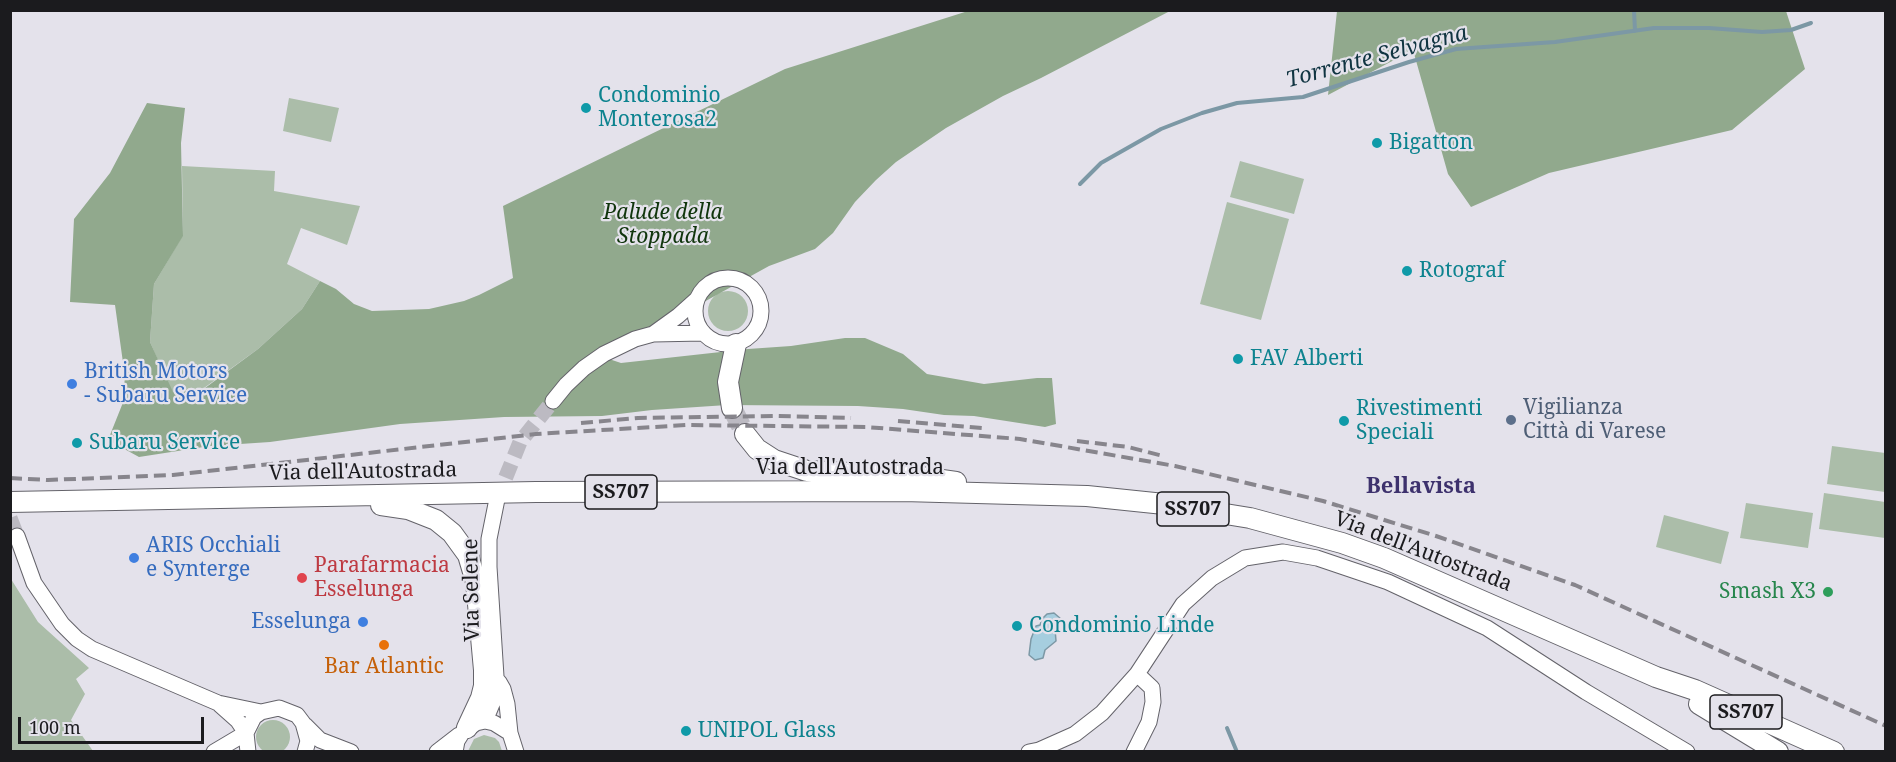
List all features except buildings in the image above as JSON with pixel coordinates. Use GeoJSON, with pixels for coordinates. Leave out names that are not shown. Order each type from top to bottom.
{"type":"FeatureCollection","features":[{"type":"Feature","properties":{"kind":"highway"},"geometry":{"type":"LineString","coordinates":[[732,408],[728,382],[736,344]]}},
{"type":"Feature","properties":{"kind":"highway"},"geometry":{"type":"LineString","coordinates":[[745,434],[765,455],[793,468],[830,473],[937,479],[997,493]]}},
{"type":"Feature","properties":{"kind":"highway","name":"Via dell'Autostrada"},"geometry":{"type":"LineString","coordinates":[[10,502],[536,492],[997,493],[1087,496],[1164,504],[1250,518],[1342,543],[1409,568],[1656,677]]}},
{"type":"Feature","properties":{"kind":"highway"},"geometry":{"type":"LineString","coordinates":[[244,498],[280,506],[398,507],[421,512],[452,533],[468,555],[476,582],[484,686],[471,727]]}},
{"type":"Feature","properties":{"kind":"highway","name":"SS707"},"geometry":{"type":"LineString","coordinates":[[1656,677],[1666,686],[1718,714],[1778,752]]}},
{"type":"Feature","properties":{"kind":"highway","name":"SS707"},"geometry":{"type":"LineString","coordinates":[[1656,677],[1695,690],[1834,752]]}},
{"type":"Feature","properties":{"kind":"main road"},"geometry":{"type":"LineString","coordinates":[[720,279],[740,280],[756,293],[762,313],[760,323],[750,337],[736,344],[726,345],[716,342],[703,333],[696,319],[695,309],[698,299],[703,290],[720,279]]}},
{"type":"Feature","properties":{"kind":"main road"},"geometry":{"type":"LineString","coordinates":[[653,334],[698,299]]}},
{"type":"Feature","properties":{"kind":"main road"},"geometry":{"type":"LineString","coordinates":[[553,401],[572,379],[604,354],[635,339],[653,334],[703,333]]}},
{"type":"Feature","properties":{"kind":"main road","name":"Via Selene"},"geometry":{"type":"LineString","coordinates":[[455,752],[457,741],[495,700],[497,680],[490,600],[489,539],[497,499]]}},
{"type":"Feature","properties":{"kind":"main road"},"geometry":{"type":"LineString","coordinates":[[17,537],[34,583],[62,624],[77,639],[92,649],[218,703],[261,712]]}},
{"type":"Feature","properties":{"kind":"main road"},"geometry":{"type":"LineString","coordinates":[[1029,752],[1075,734],[1102,713],[1137,674],[1183,604],[1212,578],[1245,558],[1283,552],[1317,558],[1388,582],[1487,628],[1586,692],[1687,752]]}},
{"type":"Feature","properties":{"kind":"main road"},"geometry":{"type":"LineString","coordinates":[[1134,752],[1149,722],[1153,702],[1152,688],[1137,674]]}},
{"type":"Feature","properties":{"kind":"main road","name":"Via Selene"},"geometry":{"type":"LineString","coordinates":[[497,680],[503,689],[507,704],[513,742]]}},
{"type":"Feature","properties":{"kind":"main road"},"geometry":{"type":"LineString","coordinates":[[218,703],[246,733],[248,752]]}},
{"type":"Feature","properties":{"kind":"main road"},"geometry":{"type":"LineString","coordinates":[[214,752],[246,733],[254,717],[261,712],[279,708],[297,715],[320,740],[351,752]]}},
{"type":"Feature","properties":{"kind":"main road"},"geometry":{"type":"LineString","coordinates":[[303,723],[308,741],[305,752]]}},
{"type":"Feature","properties":{"kind":"main road"},"geometry":{"type":"LineString","coordinates":[[437,752],[471,727],[494,723],[513,742],[528,752]]}},
{"type":"Feature","properties":{"kind":"green space","name":"Palude della Stoppada"},"geometry":{"type":"Polygon","coordinates":[[[968,11],[1170,11],[1003,96],[946,128],[896,162],[876,180],[855,202],[833,233],[815,249],[769,266],[693,308],[620,340],[609,359],[621,363],[791,346],[845,338],[865,338],[903,354],[927,374],[984,384],[1052,378],[1056,424],[1045,427],[974,416],[858,406],[727,405],[602,416],[504,417],[400,424],[270,442],[210,446],[139,457],[108,440],[122,405],[125,377],[115,305],[70,302],[74,219],[110,173],[147,103],[185,108],[181,143],[183,236],[154,284],[150,342],[173,392],[205,388],[258,349],[302,309],[320,281],[336,289],[354,304],[372,311],[429,309],[479,295],[513,278],[503,206],[785,69],[968,11]]]}},
{"type":"Feature","properties":{"kind":"green space"},"geometry":{"type":"Polygon","coordinates":[[[1337,11],[1786,11],[1805,69],[1732,130],[1549,173],[1471,207],[1448,174],[1413,50],[1328,95],[1337,11]]]}},
{"type":"Feature","properties":{"kind":"green space"},"geometry":{"type":"Polygon","coordinates":[[[289,98],[339,108],[331,142],[283,131],[289,98]]]}},
{"type":"Feature","properties":{"kind":"green space"},"geometry":{"type":"Polygon","coordinates":[[[1240,161],[1304,179],[1294,214],[1230,197],[1240,161]]]}},
{"type":"Feature","properties":{"kind":"green space"},"geometry":{"type":"Polygon","coordinates":[[[182,166],[275,171],[274,191],[360,206],[347,245],[301,228],[287,264],[320,281],[302,309],[258,349],[204,388],[172,392],[150,342],[154,284],[183,235],[182,166]]]}},
{"type":"Feature","properties":{"kind":"green space"},"geometry":{"type":"Polygon","coordinates":[[[1227,202],[1289,219],[1261,320],[1200,304],[1227,202]]]}},
{"type":"Feature","properties":{"kind":"green space"},"geometry":{"type":"Polygon","coordinates":[[[728,291],[742,297],[748,311],[742,325],[728,331],[714,325],[708,311],[714,297],[728,291]]]}},
{"type":"Feature","properties":{"kind":"green space"},"geometry":{"type":"Polygon","coordinates":[[[1832,446],[1885,453],[1885,492],[1827,484],[1832,446]]]}},
{"type":"Feature","properties":{"kind":"green space"},"geometry":{"type":"Polygon","coordinates":[[[1824,493],[1885,502],[1885,538],[1819,529],[1824,493]]]}},
{"type":"Feature","properties":{"kind":"green space"},"geometry":{"type":"Polygon","coordinates":[[[1746,503],[1813,513],[1808,548],[1740,538],[1746,503]]]}},
{"type":"Feature","properties":{"kind":"green space"},"geometry":{"type":"Polygon","coordinates":[[[1664,515],[1729,532],[1721,564],[1656,547],[1664,515]]]}},
{"type":"Feature","properties":{"kind":"green space"},"geometry":{"type":"Polygon","coordinates":[[[11,579],[38,622],[89,668],[76,679],[85,694],[71,720],[93,751],[11,751],[11,579]]]}},
{"type":"Feature","properties":{"kind":"green space"},"geometry":{"type":"Polygon","coordinates":[[[273,720],[285,725],[290,737],[285,749],[273,754],[261,749],[256,737],[261,725],[273,720]]]}},
{"type":"Feature","properties":{"kind":"green space"},"geometry":{"type":"Polygon","coordinates":[[[484,735],[495,738],[502,751],[468,751],[474,739],[484,735]]]}},
{"type":"Feature","properties":{"kind":"water"},"geometry":{"type":"Polygon","coordinates":[[[1054,613],[1061,619],[1055,629],[1056,641],[1045,650],[1043,658],[1035,660],[1029,655],[1031,639],[1036,626],[1040,625],[1047,614],[1054,613]]]}},
{"type":"Feature","properties":{"kind":"waterway"},"geometry":{"type":"LineString","coordinates":[[1634,10],[1635,31]]}},
{"type":"Feature","properties":{"kind":"waterway","name":"Torrente Selvagna"},"geometry":{"type":"LineString","coordinates":[[1080,184],[1101,163],[1161,129],[1202,113],[1237,103],[1303,97],[1456,49],[1555,42],[1654,28],[1709,28],[1762,32],[1791,30],[1811,23]]}},
{"type":"Feature","properties":{"kind":"waterway"},"geometry":{"type":"LineString","coordinates":[[1227,728],[1237,752]]}},
{"type":"Feature","properties":{"kind":"tunnel"},"geometry":{"type":"LineString","coordinates":[[497,499],[520,442],[553,401]]}},
{"type":"Feature","properties":{"kind":"tunnel"},"geometry":{"type":"LineString","coordinates":[[732,408],[745,434]]}},
{"type":"Feature","properties":{"kind":"tunnel"},"geometry":{"type":"LineString","coordinates":[[10,518],[17,536]]}},
{"type":"Feature","properties":{"kind":"railway"},"geometry":{"type":"LineString","coordinates":[[581,423],[638,418],[777,416],[851,418]]}},
{"type":"Feature","properties":{"kind":"railway"},"geometry":{"type":"LineString","coordinates":[[898,421],[982,428]]}},
{"type":"Feature","properties":{"kind":"railway"},"geometry":{"type":"LineString","coordinates":[[10,478],[48,480],[173,475],[536,434],[687,425],[866,427],[1020,439],[1175,466],[1323,501],[1436,536],[1575,585],[1886,726]]}},
{"type":"Feature","properties":{"kind":"railway"},"geometry":{"type":"LineString","coordinates":[[1077,441],[1128,447],[1163,456]]}},
{"type":"Feature","properties":{"kind":"place","name":"Condominio Monterosa2"},"geometry":{"type":"Point","coordinates":[586,108]}},
{"type":"Feature","properties":{"kind":"place","name":"Bigatton"},"geometry":{"type":"Point","coordinates":[1377,143]}},
{"type":"Feature","properties":{"kind":"place","name":"Rotograf"},"geometry":{"type":"Point","coordinates":[1407,271]}},
{"type":"Feature","properties":{"kind":"place","name":"FAV Alberti"},"geometry":{"type":"Point","coordinates":[1238,359]}},
{"type":"Feature","properties":{"kind":"place","name":"British Motors - Subaru Service"},"geometry":{"type":"Point","coordinates":[72,384]}},
{"type":"Feature","properties":{"kind":"place","name":"Vigilianza Città di Varese"},"geometry":{"type":"Point","coordinates":[1511,420]}},
{"type":"Feature","properties":{"kind":"place","name":"Rivestimenti Speciali"},"geometry":{"type":"Point","coordinates":[1344,421]}},
{"type":"Feature","properties":{"kind":"place","name":"Subaru Service"},"geometry":{"type":"Point","coordinates":[77,443]}},
{"type":"Feature","properties":{"kind":"place","name":"ARIS Occhiali e Synterge"},"geometry":{"type":"Point","coordinates":[134,558]}},
{"type":"Feature","properties":{"kind":"place","name":"Parafarmacia Esselunga"},"geometry":{"type":"Point","coordinates":[302,578]}},
{"type":"Feature","properties":{"kind":"place","name":"Smash X3"},"geometry":{"type":"Point","coordinates":[1828,592]}},
{"type":"Feature","properties":{"kind":"place","name":"Esselunga"},"geometry":{"type":"Point","coordinates":[363,622]}},
{"type":"Feature","properties":{"kind":"place","name":"Condominio Linde"},"geometry":{"type":"Point","coordinates":[1017,626]}},
{"type":"Feature","properties":{"kind":"place","name":"Bar Atlantic"},"geometry":{"type":"Point","coordinates":[384,645]}},
{"type":"Feature","properties":{"kind":"place","name":"UNIPOL Glass"},"geometry":{"type":"Point","coordinates":[686,731]}},
{"type":"Feature","properties":{"kind":"district","name":"Bellavista"},"geometry":{"type":"Point","coordinates":[1421,487]}}]}
